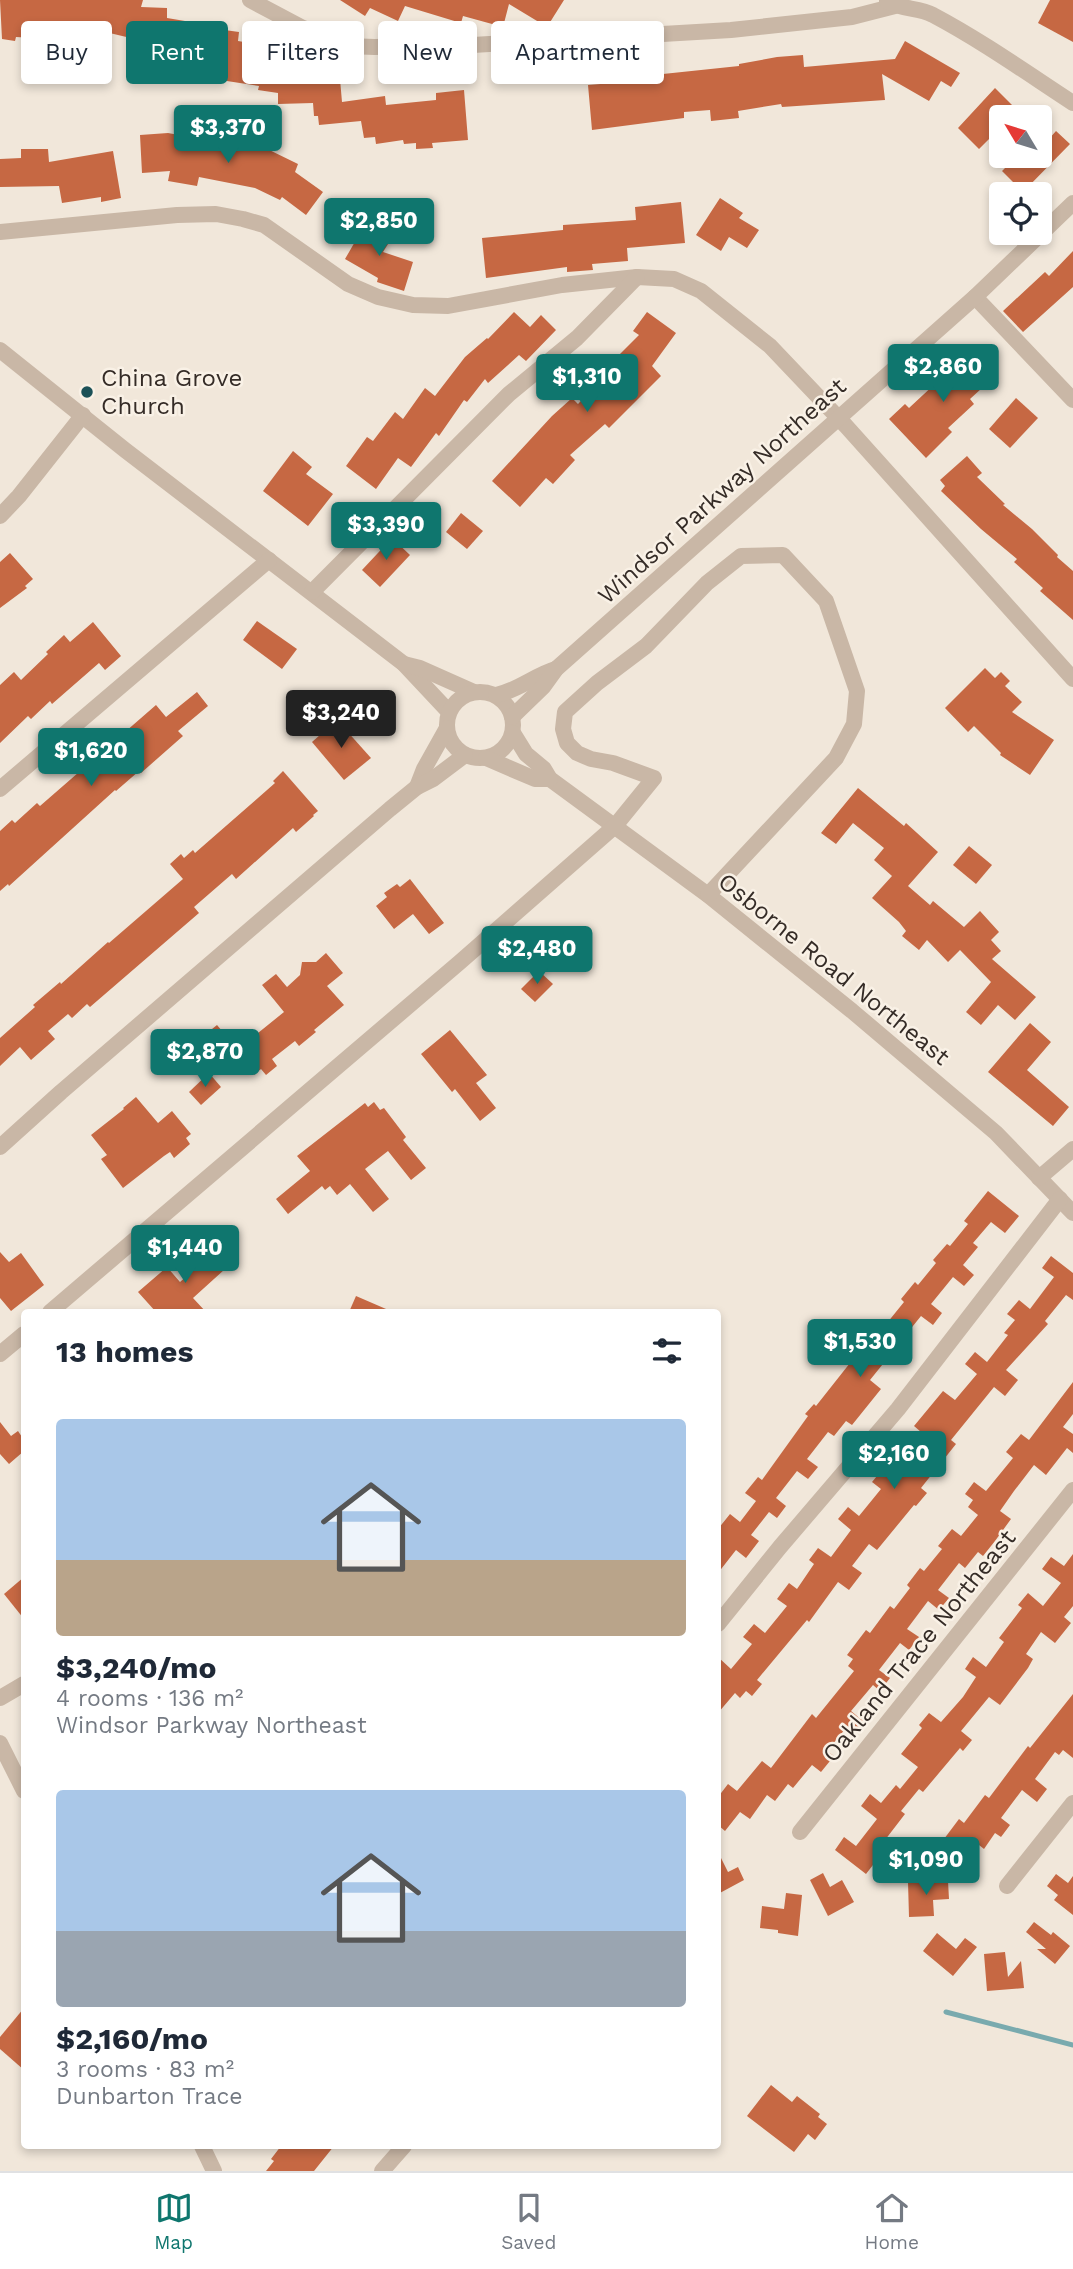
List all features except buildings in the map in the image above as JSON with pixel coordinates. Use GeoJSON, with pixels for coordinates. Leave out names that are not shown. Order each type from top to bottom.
{"type":"FeatureCollection","features":[{"type":"Feature","properties":{"kind":"street"},"geometry":{"type":"LineString","coordinates":[[250,0],[350,46],[374,47],[473,45],[732,30],[852,17],[890,3],[926,11],[967,33],[1073,103]]}},
{"type":"Feature","properties":{"kind":"street","name":"Windsor Parkway Northeast"},"geometry":{"type":"LineString","coordinates":[[513,725],[556,669],[975,297],[1073,203]]}},
{"type":"Feature","properties":{"kind":"street"},"geometry":{"type":"LineString","coordinates":[[0,232],[177,215],[216,214],[264,225],[348,284],[378,297],[413,305],[448,306],[562,285],[637,277],[674,279],[701,291],[770,346],[839,418],[1073,679]]}},
{"type":"Feature","properties":{"kind":"street"},"geometry":{"type":"LineString","coordinates":[[312,592],[509,394],[577,338],[637,277]]}},
{"type":"Feature","properties":{"kind":"street"},"geometry":{"type":"LineString","coordinates":[[975,297],[1073,400]]}},
{"type":"Feature","properties":{"kind":"street"},"geometry":{"type":"LineString","coordinates":[[0,350],[404,664],[448,720],[453,745],[464,755],[486,758],[502,751],[509,743],[513,725],[505,702],[496,695],[474,692],[455,703],[448,720],[424,769],[417,787]]}},
{"type":"Feature","properties":{"kind":"street"},"geometry":{"type":"LineString","coordinates":[[0,516],[83,415]]}},
{"type":"Feature","properties":{"kind":"street"},"geometry":{"type":"LineString","coordinates":[[54,1309],[615,826],[654,778],[577,753],[567,743],[563,729],[565,712],[597,683],[646,646],[707,583],[741,556],[783,555],[826,601],[857,691],[854,723],[836,758],[708,895]]}},
{"type":"Feature","properties":{"kind":"street"},"geometry":{"type":"LineString","coordinates":[[0,789],[270,560]]}},
{"type":"Feature","properties":{"kind":"street"},"geometry":{"type":"LineString","coordinates":[[404,664],[420,668],[474,692]]}},
{"type":"Feature","properties":{"kind":"street","name":"Windsor Parkway Northeast"},"geometry":{"type":"LineString","coordinates":[[496,695],[513,691],[542,673],[556,669]]}},
{"type":"Feature","properties":{"kind":"street","name":"Osborne Road Northeast"},"geometry":{"type":"LineString","coordinates":[[513,725],[526,754],[544,769],[550,779],[708,895],[852,1011],[996,1133],[1073,1213]]}},
{"type":"Feature","properties":{"kind":"street"},"geometry":{"type":"LineString","coordinates":[[0,1147],[417,787],[433,779],[464,755]]}},
{"type":"Feature","properties":{"kind":"street","name":"Osborne Road Northeast"},"geometry":{"type":"LineString","coordinates":[[486,758],[535,779],[550,779]]}},
{"type":"Feature","properties":{"kind":"street"},"geometry":{"type":"LineString","coordinates":[[1039,1178],[1073,1150]]}},
{"type":"Feature","properties":{"kind":"street"},"geometry":{"type":"LineString","coordinates":[[721,1620],[780,1546],[898,1409],[1060,1199]]}},
{"type":"Feature","properties":{"kind":"street"},"geometry":{"type":"LineString","coordinates":[[0,1354],[21,1336]]}},
{"type":"Feature","properties":{"kind":"street","name":"Oakland Trace Northeast"},"geometry":{"type":"LineString","coordinates":[[800,1832],[1073,1490]]}},
{"type":"Feature","properties":{"kind":"street"},"geometry":{"type":"LineString","coordinates":[[0,1698],[21,1686]]}},
{"type":"Feature","properties":{"kind":"street"},"geometry":{"type":"LineString","coordinates":[[0,1743],[21,1785]]}},
{"type":"Feature","properties":{"kind":"street"},"geometry":{"type":"LineString","coordinates":[[1007,1886],[1073,1803]]}},
{"type":"Feature","properties":{"kind":"street"},"geometry":{"type":"LineString","coordinates":[[203,2149],[214,2171]]}},
{"type":"Feature","properties":{"kind":"street"},"geometry":{"type":"LineString","coordinates":[[382,2171],[401,2149]]}},
{"type":"Feature","properties":{"kind":"waterway"},"geometry":{"type":"LineString","coordinates":[[946,2012],[1073,2045]]}},
{"type":"Feature","properties":{"kind":"place","name":"China Grove Church"},"geometry":{"type":"Point","coordinates":[87,392]}}]}
